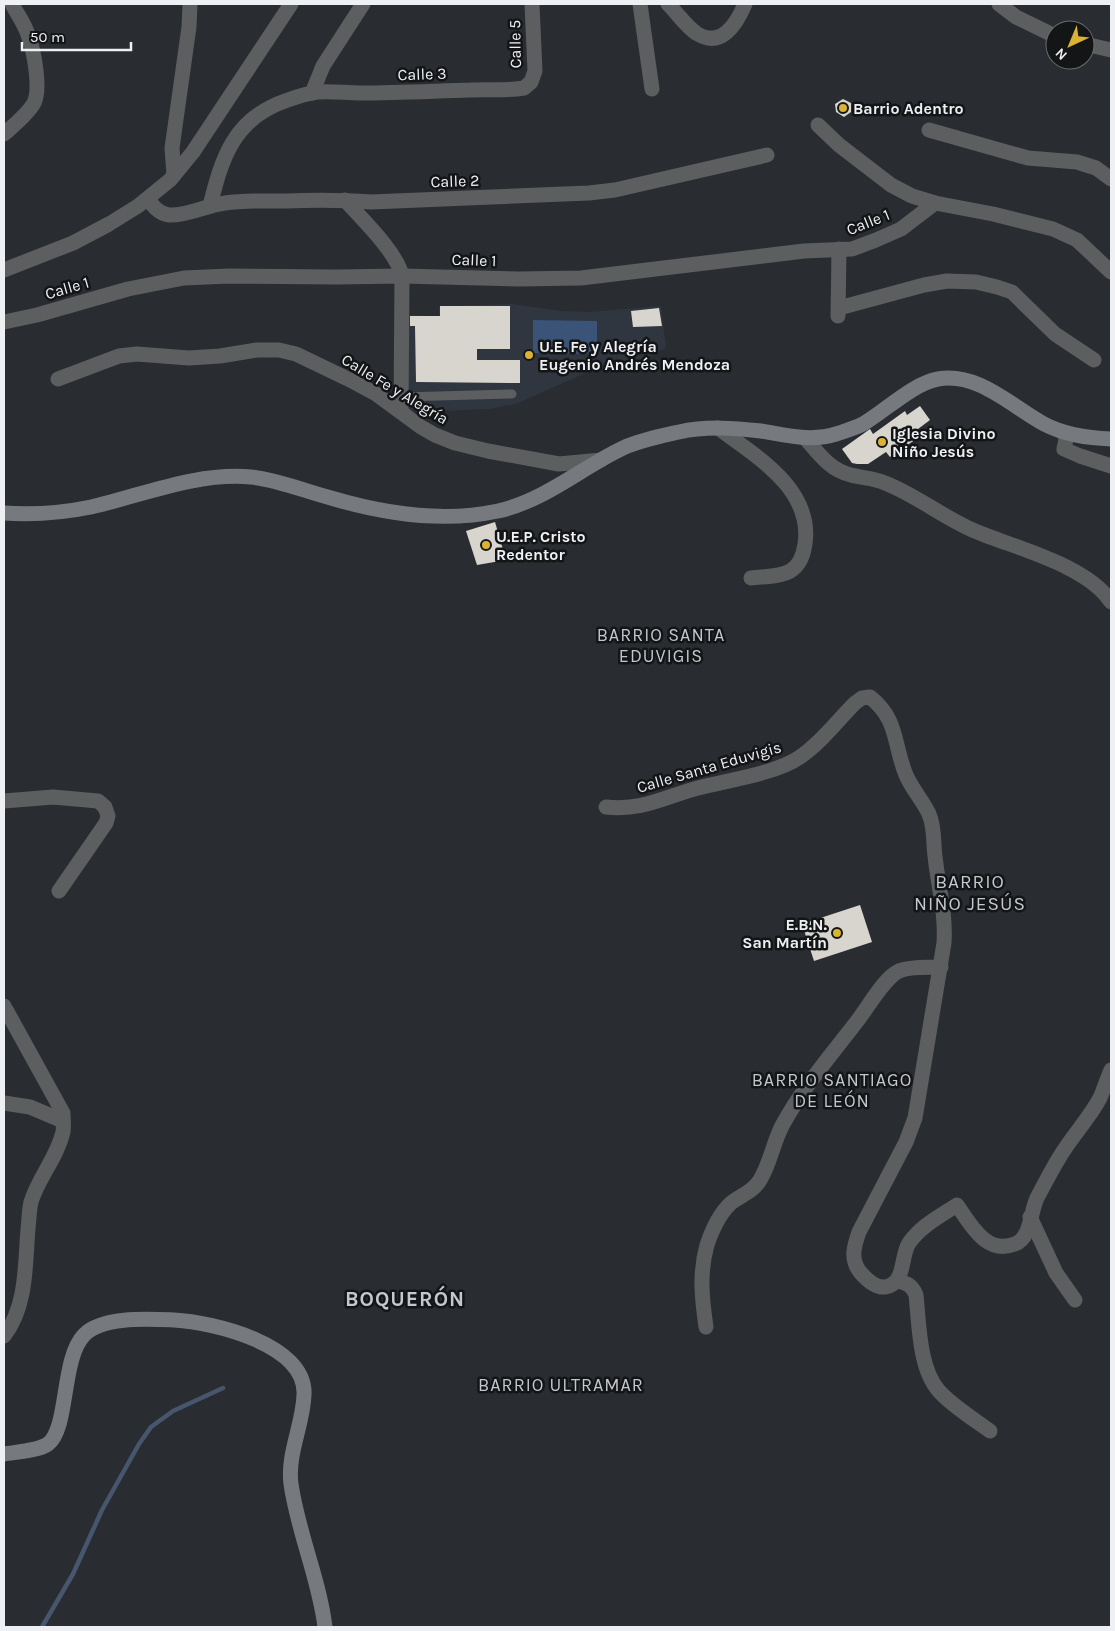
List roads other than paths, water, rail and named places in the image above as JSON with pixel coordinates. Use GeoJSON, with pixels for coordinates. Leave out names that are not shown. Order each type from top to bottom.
{"type":"FeatureCollection","features":[{"type":"Feature","properties":{"kind":"main road"},"geometry":{"type":"LineString","coordinates":[[4,513],[63,512],[180,484],[231,477],[252,477],[299,487],[362,507],[396,514],[464,517],[502,510],[545,493],[625,447],[651,438],[683,431],[718,428],[742,429],[805,438],[823,438],[861,425],[927,383],[937,379],[953,378],[992,390],[1045,424],[1067,434],[1111,439]]}},
{"type":"Feature","properties":{"kind":"main road"},"geometry":{"type":"LineString","coordinates":[[4,1454],[42,1447],[55,1437],[76,1346],[89,1330],[100,1325],[129,1320],[183,1321],[226,1328],[253,1338],[291,1363],[304,1385],[304,1396],[291,1462],[290,1481],[294,1504],[318,1589],[325,1627]]}},
{"type":"Feature","properties":{"kind":"street"},"geometry":{"type":"LineString","coordinates":[[4,134],[34,104],[37,93],[37,76],[29,35],[12,4]]}},
{"type":"Feature","properties":{"kind":"street"},"geometry":{"type":"LineString","coordinates":[[174,175],[173,141],[189,27],[190,4]]}},
{"type":"Feature","properties":{"kind":"street"},"geometry":{"type":"LineString","coordinates":[[4,270],[73,242],[109,224],[148,199],[174,175],[193,152],[291,4]]}},
{"type":"Feature","properties":{"kind":"street"},"geometry":{"type":"LineString","coordinates":[[312,93],[323,66],[363,4]]}},
{"type":"Feature","properties":{"kind":"street","name":"Calle 5"},"geometry":{"type":"LineString","coordinates":[[531,82],[534,70],[532,4]]}},
{"type":"Feature","properties":{"kind":"street"},"geometry":{"type":"LineString","coordinates":[[640,4],[652,89]]}},
{"type":"Feature","properties":{"kind":"street"},"geometry":{"type":"LineString","coordinates":[[668,4],[694,32],[714,39],[728,31],[745,4]]}},
{"type":"Feature","properties":{"kind":"street"},"geometry":{"type":"LineString","coordinates":[[999,4],[1016,18],[1045,31]]}},
{"type":"Feature","properties":{"kind":"street"},"geometry":{"type":"LineString","coordinates":[[1095,46],[1111,50]]}},
{"type":"Feature","properties":{"kind":"street","name":"Calle 3"},"geometry":{"type":"LineString","coordinates":[[210,206],[225,154],[244,126],[254,116],[299,95],[312,93],[519,89],[524,88],[531,82]]}},
{"type":"Feature","properties":{"kind":"street"},"geometry":{"type":"LineString","coordinates":[[818,125],[839,145],[891,184],[912,196],[1062,232],[1078,240],[1111,272]]}},
{"type":"Feature","properties":{"kind":"street"},"geometry":{"type":"LineString","coordinates":[[929,130],[1028,158],[1076,162],[1096,168],[1111,179]]}},
{"type":"Feature","properties":{"kind":"street","name":"Calle 2"},"geometry":{"type":"LineString","coordinates":[[148,199],[153,206],[168,215],[222,203],[241,201],[345,200],[371,202],[464,197],[545,196],[615,190],[767,155]]}},
{"type":"Feature","properties":{"kind":"street"},"geometry":{"type":"LineString","coordinates":[[345,200],[397,262],[402,276],[401,405]]}},
{"type":"Feature","properties":{"kind":"street","name":"Calle 1"},"geometry":{"type":"LineString","coordinates":[[4,322],[37,315],[128,289],[184,278],[229,276],[402,276],[519,279],[581,278],[804,251],[852,249],[901,228],[935,203]]}},
{"type":"Feature","properties":{"kind":"street"},"geometry":{"type":"LineString","coordinates":[[839,250],[838,312],[924,285],[947,281],[976,282],[997,286],[1012,292],[1055,334],[1094,360]]}},
{"type":"Feature","properties":{"kind":"street","name":"Calle Fe y Alegría"},"geometry":{"type":"LineString","coordinates":[[58,379],[119,356],[137,354],[189,358],[220,356],[257,350],[279,350],[296,354],[401,405],[435,435],[455,443],[559,464],[601,460]]}},
{"type":"Feature","properties":{"kind":"street"},"geometry":{"type":"LineString","coordinates":[[718,428],[782,479],[792,491],[804,514],[807,529],[805,546],[800,562],[794,570],[788,574],[751,578]]}},
{"type":"Feature","properties":{"kind":"street"},"geometry":{"type":"LineString","coordinates":[[1067,434],[1064,449],[1111,466]]}},
{"type":"Feature","properties":{"kind":"street"},"geometry":{"type":"LineString","coordinates":[[805,438],[826,462],[837,470],[851,476],[884,482],[975,531],[1039,555],[1070,570],[1096,586],[1111,602]]}},
{"type":"Feature","properties":{"kind":"street","name":"Calle Santa Eduvigis"},"geometry":{"type":"LineString","coordinates":[[606,807],[623,809],[656,803],[696,789],[782,766],[799,758],[812,747],[855,703],[862,698],[870,697],[881,706],[890,721],[906,776],[929,815],[933,829],[945,926],[940,967]]}},
{"type":"Feature","properties":{"kind":"street"},"geometry":{"type":"LineString","coordinates":[[4,801],[53,797],[98,801],[105,807],[108,816],[106,823],[59,891]]}},
{"type":"Feature","properties":{"kind":"street"},"geometry":{"type":"LineString","coordinates":[[706,1328],[701,1273],[707,1245],[716,1222],[732,1202],[749,1193],[759,1182],[767,1167],[772,1148],[782,1125],[807,1085],[880,990],[899,971],[940,967],[915,1118],[906,1142],[854,1245],[853,1258],[858,1268],[875,1285],[883,1287],[893,1285],[897,1281],[909,1243],[927,1224],[957,1205],[982,1238],[989,1244],[1002,1247],[1015,1244],[1023,1239],[1028,1231],[1030,1218],[1037,1199],[1058,1158],[1100,1098],[1111,1070]]}},
{"type":"Feature","properties":{"kind":"street"},"geometry":{"type":"LineString","coordinates":[[4,1006],[63,1113],[63,1131],[35,1190],[31,1205],[22,1291],[18,1310],[4,1336]]}},
{"type":"Feature","properties":{"kind":"street"},"geometry":{"type":"LineString","coordinates":[[4,1103],[30,1107],[63,1121]]}},
{"type":"Feature","properties":{"kind":"street"},"geometry":{"type":"LineString","coordinates":[[1030,1218],[1056,1273],[1075,1300]]}},
{"type":"Feature","properties":{"kind":"street"},"geometry":{"type":"LineString","coordinates":[[897,1281],[908,1284],[913,1288],[916,1295],[922,1352],[932,1382],[939,1392],[990,1431]]}},
{"type":"Feature","properties":{"kind":"lane"},"geometry":{"type":"LineString","coordinates":[[401,405],[512,394]]}},
{"type":"Feature","properties":{"kind":"waterway"},"geometry":{"type":"LineString","coordinates":[[42,1627],[73,1574],[102,1510],[139,1444],[151,1427],[173,1411],[223,1388]]}},
{"type":"Feature","properties":{"kind":"place","name":"Barrio Adentro"},"geometry":{"type":"Point","coordinates":[843,108]}},
{"type":"Feature","properties":{"kind":"place","name":"U.E. Fe y Alegría Eugenio Andrés Mendoza"},"geometry":{"type":"Point","coordinates":[529,355]}},
{"type":"Feature","properties":{"kind":"place","name":"Iglesia Divino Niño Jesús"},"geometry":{"type":"Point","coordinates":[882,442]}},
{"type":"Feature","properties":{"kind":"place","name":"U.E.P. Cristo Redentor"},"geometry":{"type":"Point","coordinates":[486,545]}},
{"type":"Feature","properties":{"kind":"place","name":"E.B.N. San Martín"},"geometry":{"type":"Point","coordinates":[837,933]}},
{"type":"Feature","properties":{"kind":"district","name":"BARRIO SANTA EDUVIGIS"},"geometry":{"type":"Point","coordinates":[661,645]}},
{"type":"Feature","properties":{"kind":"district","name":"BARRIO NIÑO JESÚS"},"geometry":{"type":"Point","coordinates":[970,893]}},
{"type":"Feature","properties":{"kind":"district","name":"BARRIO SANTIAGO DE LEÓN"},"geometry":{"type":"Point","coordinates":[832,1090]}},
{"type":"Feature","properties":{"kind":"district","name":"BOQUERÓN"},"geometry":{"type":"Point","coordinates":[405,1299]}},
{"type":"Feature","properties":{"kind":"district","name":"BARRIO ULTRAMAR"},"geometry":{"type":"Point","coordinates":[561,1385]}}]}
